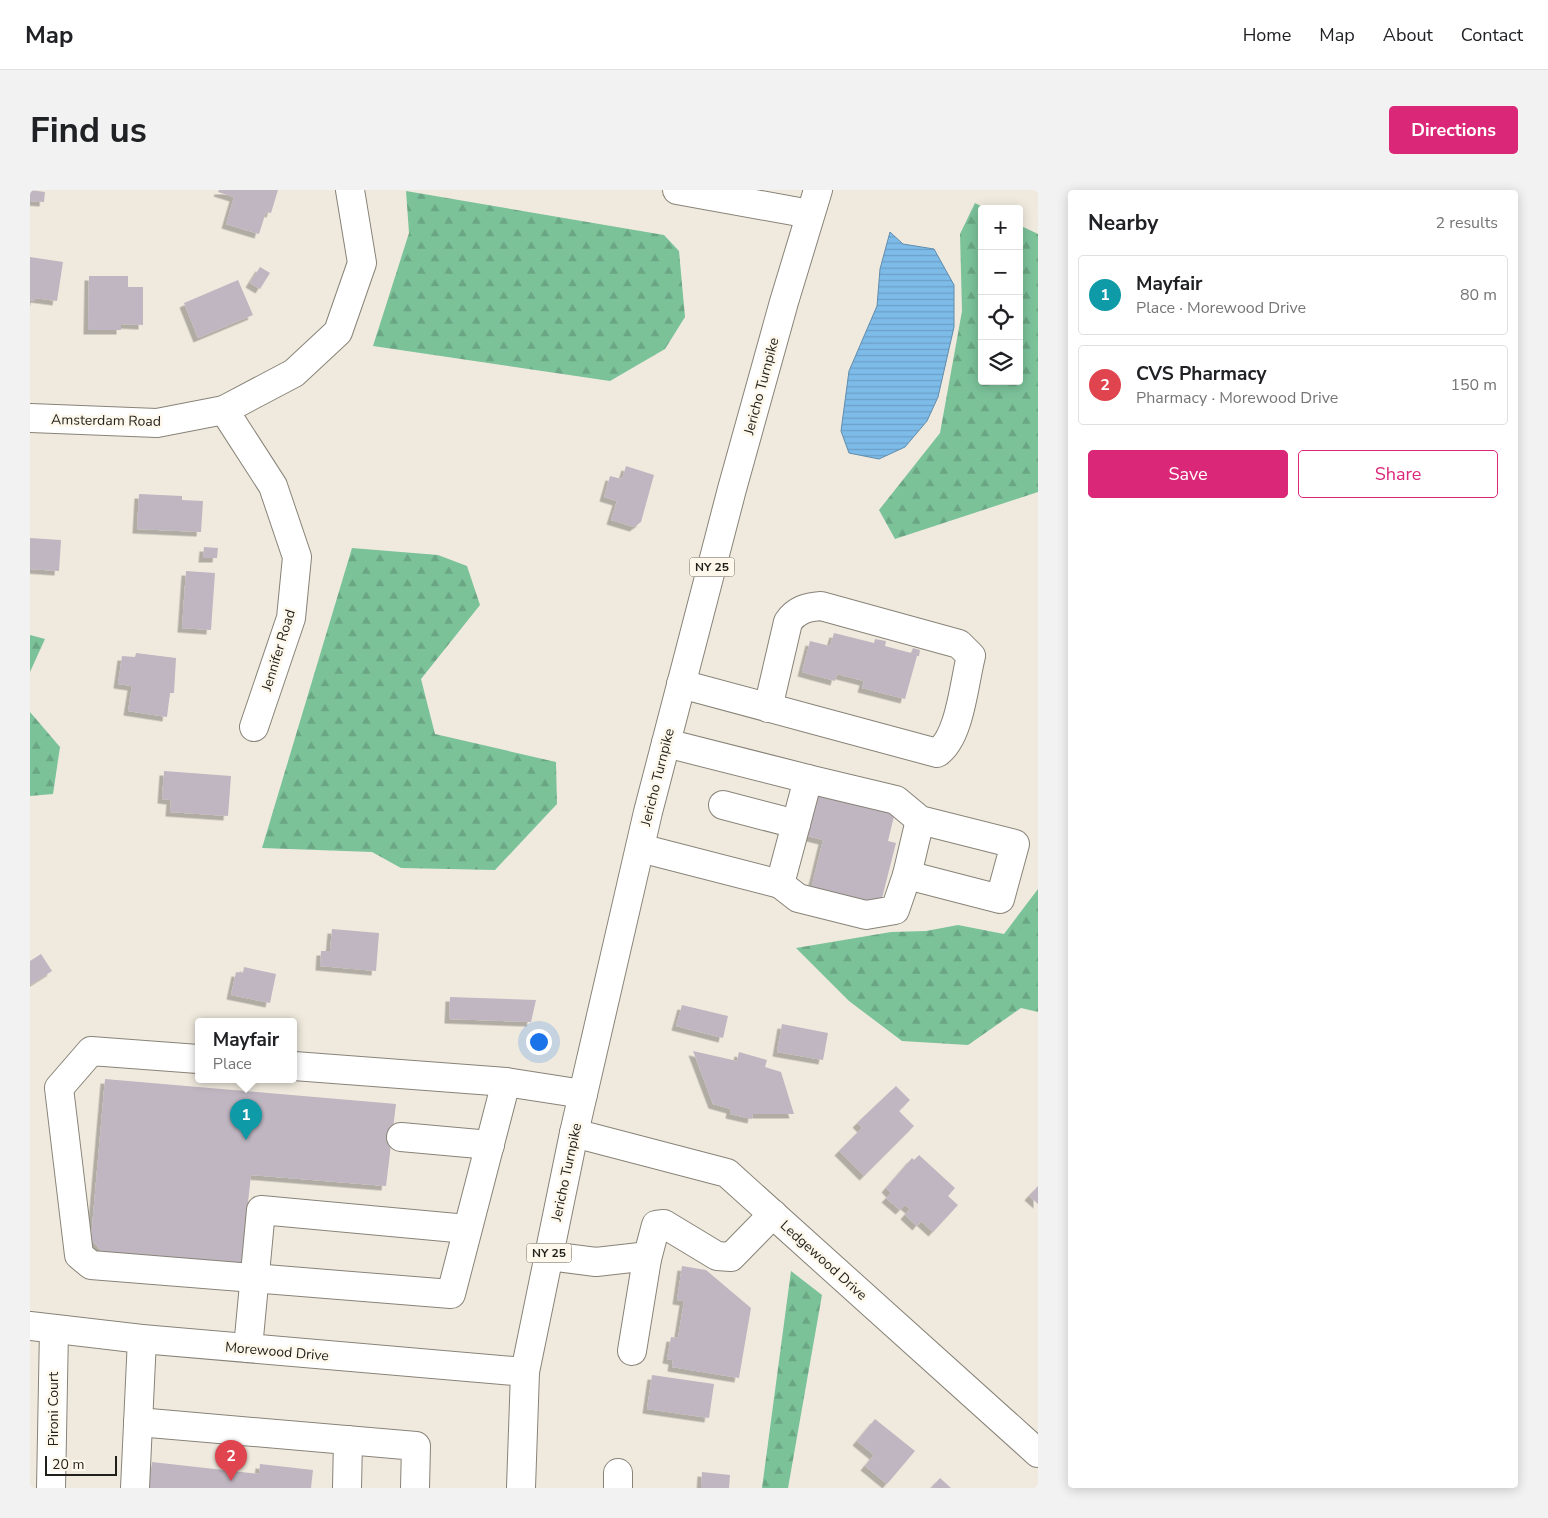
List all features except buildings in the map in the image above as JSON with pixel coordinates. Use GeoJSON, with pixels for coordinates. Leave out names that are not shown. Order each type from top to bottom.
{"type":"FeatureCollection","features":[{"type":"Feature","properties":{"kind":"street","name":"Amsterdam Road"},"geometry":{"type":"LineString","coordinates":[[30,418],[157,423],[224,410],[294,373],[338,332],[362,263],[350,190]]}},
{"type":"Feature","properties":{"kind":"street"},"geometry":{"type":"LineString","coordinates":[[678,190],[814,202]]}},
{"type":"Feature","properties":{"kind":"street","name":"Jericho Turnpike"},"geometry":{"type":"LineString","coordinates":[[525,1372],[574,1133],[640,848],[732,489],[814,202]]}},
{"type":"Feature","properties":{"kind":"street","name":"Jennifer Road"},"geometry":{"type":"LineString","coordinates":[[224,410],[273,486],[298,556],[291,618],[254,727]]}},
{"type":"Feature","properties":{"kind":"street"},"geometry":{"type":"LineString","coordinates":[[681,684],[768,708],[937,753],[945,747],[952,734],[971,656],[959,644],[821,606],[811,607],[793,615],[788,622],[768,708]]}},
{"type":"Feature","properties":{"kind":"street"},"geometry":{"type":"LineString","coordinates":[[666,744],[896,800],[920,820],[1015,844],[1000,900],[907,875]]}},
{"type":"Feature","properties":{"kind":"street"},"geometry":{"type":"LineString","coordinates":[[780,884],[808,779]]}},
{"type":"Feature","properties":{"kind":"street"},"geometry":{"type":"LineString","coordinates":[[723,805],[796,824]]}},
{"type":"Feature","properties":{"kind":"street"},"geometry":{"type":"LineString","coordinates":[[640,848],[780,884],[798,898],[866,915],[895,910],[907,875],[920,820]]}},
{"type":"Feature","properties":{"kind":"street"},"geometry":{"type":"LineString","coordinates":[[195,1059],[91,1051],[59,1088],[79,1255],[91,1265],[451,1294],[506,1082]]}},
{"type":"Feature","properties":{"kind":"street"},"geometry":{"type":"LineString","coordinates":[[297,1066],[506,1082],[583,1094]]}},
{"type":"Feature","properties":{"kind":"street","name":"Ledgewood Drive"},"geometry":{"type":"LineString","coordinates":[[574,1133],[727,1173],[1038,1453]]}},
{"type":"Feature","properties":{"kind":"street"},"geometry":{"type":"LineString","coordinates":[[401,1137],[490,1145]]}},
{"type":"Feature","properties":{"kind":"street"},"geometry":{"type":"LineString","coordinates":[[248,1348],[261,1210],[467,1229]]}},
{"type":"Feature","properties":{"kind":"street"},"geometry":{"type":"LineString","coordinates":[[632,1350],[647,1259],[656,1225],[664,1224],[717,1256],[730,1257],[773,1214]]}},
{"type":"Feature","properties":{"kind":"street"},"geometry":{"type":"LineString","coordinates":[[548,1256],[596,1262],[647,1259]]}},
{"type":"Feature","properties":{"kind":"street","name":"Morewood Drive"},"geometry":{"type":"LineString","coordinates":[[42,1328],[142,1339],[525,1372]]}},
{"type":"Feature","properties":{"kind":"street","name":"Pironi Court"},"geometry":{"type":"LineString","coordinates":[[42,1328],[51,1488]]}},
{"type":"Feature","properties":{"kind":"street"},"geometry":{"type":"LineString","coordinates":[[135,1488],[142,1339]]}},
{"type":"Feature","properties":{"kind":"street","name":"NY 25"},"geometry":{"type":"LineString","coordinates":[[521,1488],[525,1372]]}},
{"type":"Feature","properties":{"kind":"street"},"geometry":{"type":"LineString","coordinates":[[138,1422],[416,1446],[415,1488]]}},
{"type":"Feature","properties":{"kind":"street"},"geometry":{"type":"LineString","coordinates":[[347,1488],[348,1440]]}},
{"type":"Feature","properties":{"kind":"green space"},"geometry":{"type":"Polygon","coordinates":[[[406,191],[664,235],[679,251],[685,317],[665,349],[610,381],[373,346],[409,233],[406,191]]]}},
{"type":"Feature","properties":{"kind":"green space"},"geometry":{"type":"Polygon","coordinates":[[[975,203],[979,205],[978,385],[1023,385],[1023,227],[1038,234],[1038,492],[895,539],[879,510],[940,433],[962,311],[960,234],[975,203]]]}},
{"type":"Feature","properties":{"kind":"green space"},"geometry":{"type":"Polygon","coordinates":[[[352,548],[438,555],[467,566],[480,605],[421,679],[435,734],[556,762],[557,804],[495,870],[401,868],[372,852],[262,848],[352,548]]]}},
{"type":"Feature","properties":{"kind":"green space"},"geometry":{"type":"Polygon","coordinates":[[[30,635],[45,639],[30,672],[30,635]]]}},
{"type":"Feature","properties":{"kind":"green space"},"geometry":{"type":"Polygon","coordinates":[[[30,712],[60,747],[53,794],[30,796],[30,712]]]}},
{"type":"Feature","properties":{"kind":"green space"},"geometry":{"type":"Polygon","coordinates":[[[1038,889],[1038,1012],[1021,1008],[968,1045],[902,1041],[849,1001],[796,948],[891,932],[926,931],[958,925],[1004,934],[1038,889]]]}},
{"type":"Feature","properties":{"kind":"green space"},"geometry":{"type":"Polygon","coordinates":[[[791,1271],[822,1295],[788,1488],[762,1488],[791,1271]]]}},
{"type":"Feature","properties":{"kind":"water"},"geometry":{"type":"Polygon","coordinates":[[[890,232],[903,244],[934,249],[954,285],[954,327],[938,397],[927,421],[905,447],[879,459],[849,453],[841,431],[849,371],[877,306],[880,269],[890,232]]]}},
{"type":"Feature","properties":{"kind":"place","name":"Mayfair"},"geometry":{"type":"Point","coordinates":[246,1140]}},
{"type":"Feature","properties":{"kind":"place","name":"CVS Pharmacy"},"geometry":{"type":"Point","coordinates":[231,1481]}}]}
